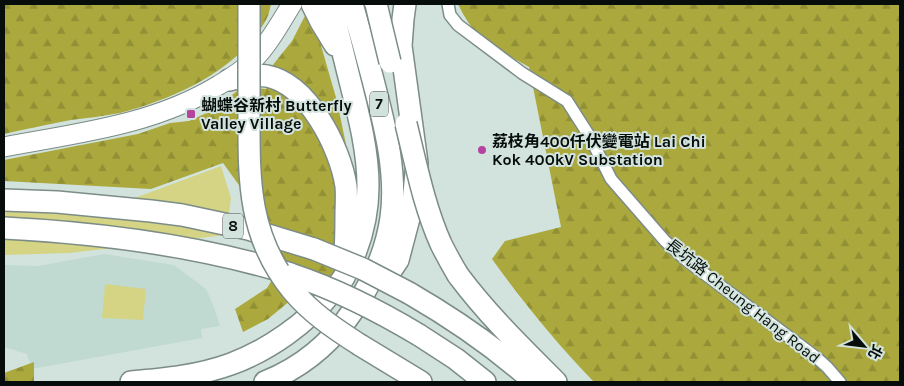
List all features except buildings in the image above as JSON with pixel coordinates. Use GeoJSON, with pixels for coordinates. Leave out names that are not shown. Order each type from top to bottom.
{"type":"FeatureCollection","features":[{"type":"Feature","properties":{"kind":"highway"},"geometry":{"type":"LineString","coordinates":[[250,4],[250,171],[255,214],[266,249],[293,291],[323,320],[421,382]]}},
{"type":"Feature","properties":{"kind":"highway","name":"7"},"geometry":{"type":"LineString","coordinates":[[131,382],[190,375],[220,368],[247,357],[274,342],[303,321],[329,296],[343,278],[360,238],[366,209],[368,173],[359,116],[345,60],[312,4]]}},
{"type":"Feature","properties":{"kind":"highway","name":"7"},"geometry":{"type":"LineString","coordinates":[[266,382],[293,369],[322,348],[347,320],[372,280],[380,261],[390,223],[392,206],[388,148],[381,113],[352,4]]}},
{"type":"Feature","properties":{"kind":"highway"},"geometry":{"type":"LineString","coordinates":[[376,4],[421,182],[441,243],[458,275],[483,306],[556,382]]}},
{"type":"Feature","properties":{"kind":"highway"},"geometry":{"type":"LineString","coordinates":[[372,280],[388,274],[398,260],[413,203],[417,163],[401,46],[402,19],[405,4]]}},
{"type":"Feature","properties":{"kind":"highway"},"geometry":{"type":"LineString","coordinates":[[229,80],[268,76],[287,84],[303,97],[325,129],[340,159],[347,195],[346,247],[343,278]]}},
{"type":"Feature","properties":{"kind":"highway","name":"8"},"geometry":{"type":"LineString","coordinates":[[4,200],[67,203],[182,215],[248,230],[314,250],[347,262],[424,302],[487,343],[534,382]]}},
{"type":"Feature","properties":{"kind":"highway","name":"8"},"geometry":{"type":"LineString","coordinates":[[4,228],[57,231],[146,241],[243,260],[287,273],[343,294],[389,317],[448,354],[485,382]]}},
{"type":"Feature","properties":{"kind":"main road"},"geometry":{"type":"LineString","coordinates":[[4,147],[136,121],[193,100],[229,80],[252,62],[276,30],[285,4]]}},
{"type":"Feature","properties":{"kind":"main road"},"geometry":{"type":"LineString","coordinates":[[276,30],[312,4]]}},
{"type":"Feature","properties":{"kind":"street","name":"長坑路 Cheung Hang Road"},"geometry":{"type":"LineString","coordinates":[[448,4],[450,14],[458,25],[522,73],[567,101],[590,137],[611,179],[671,248],[817,358],[827,366],[840,382]]}},
{"type":"Feature","properties":{"kind":"shaded area"},"geometry":{"type":"Polygon","coordinates":[[[221,166],[231,198],[226,235],[69,253],[4,255],[4,190],[97,212],[221,166]]]}},
{"type":"Feature","properties":{"kind":"shaded area"},"geometry":{"type":"Polygon","coordinates":[[[104,254],[174,265],[206,289],[220,326],[201,329],[202,338],[32,369],[27,354],[4,347],[4,265],[38,266],[104,254]]]}},
{"type":"Feature","properties":{"kind":"shaded area"},"geometry":{"type":"Polygon","coordinates":[[[105,284],[146,289],[143,320],[102,318],[105,284]]]}},
{"type":"Feature","properties":{"kind":"green space"},"geometry":{"type":"Polygon","coordinates":[[[4,4],[271,4],[267,18],[255,36],[240,53],[204,80],[162,100],[120,113],[71,120],[4,134],[4,4]]]}},
{"type":"Feature","properties":{"kind":"green space"},"geometry":{"type":"Polygon","coordinates":[[[458,4],[900,4],[900,382],[594,382],[541,322],[492,259],[505,241],[561,227],[529,67],[479,39],[458,4]]]}},
{"type":"Feature","properties":{"kind":"green space"},"geometry":{"type":"Polygon","coordinates":[[[308,10],[318,35],[337,101],[350,164],[352,213],[328,297],[302,291],[268,319],[243,332],[235,309],[267,288],[275,275],[272,231],[223,163],[151,189],[4,181],[4,160],[138,134],[170,123],[189,121],[213,110],[237,91],[248,87],[266,89],[272,66],[292,41],[308,10]]]}},
{"type":"Feature","properties":{"kind":"green space"},"geometry":{"type":"Polygon","coordinates":[[[34,362],[34,382],[4,382],[4,373],[34,362]]]}},
{"type":"Feature","properties":{"kind":"place","name":"蝴蝶谷新村 Butterfly Valley Village"},"geometry":{"type":"Point","coordinates":[191,114]}},
{"type":"Feature","properties":{"kind":"place","name":"荔枝角400仟伏變電站 Lai Chi Kok 400kV Substation"},"geometry":{"type":"Point","coordinates":[482,150]}}]}
